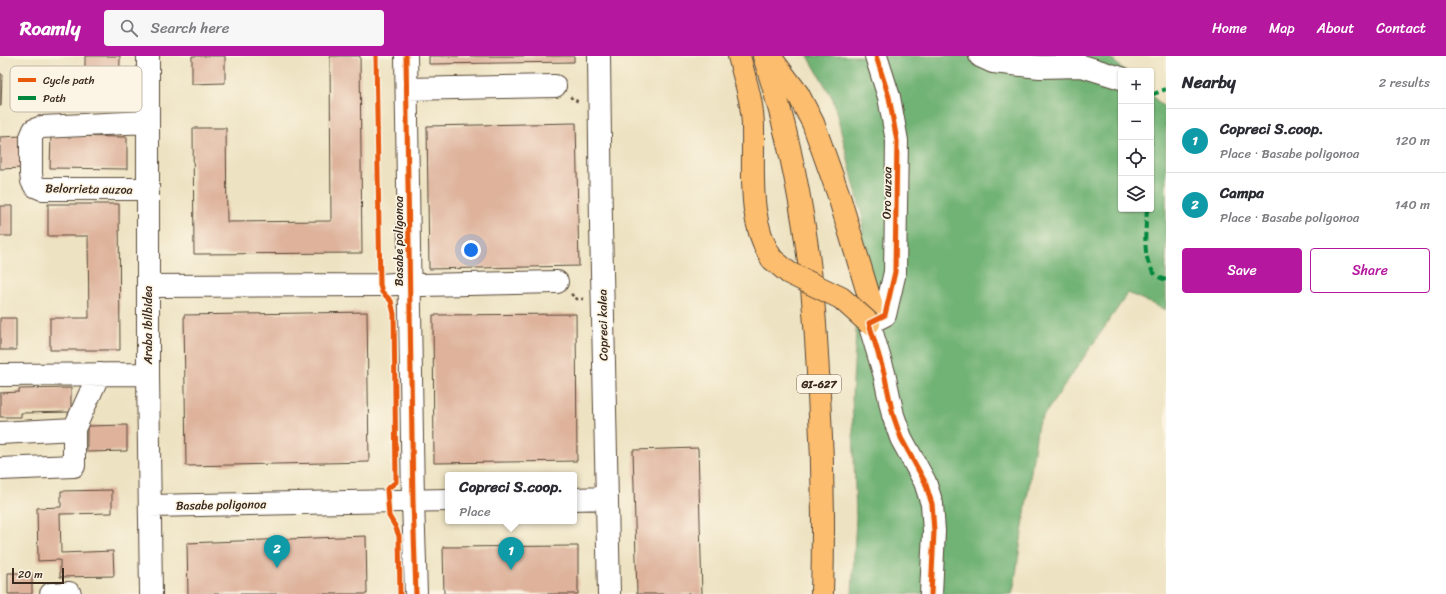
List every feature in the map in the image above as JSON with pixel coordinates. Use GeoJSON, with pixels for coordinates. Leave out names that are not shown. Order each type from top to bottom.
{"type":"FeatureCollection","features":[{"type":"Feature","properties":{"kind":"main road"},"geometry":{"type":"LineString","coordinates":[[739,56],[749,92],[753,127],[752,174],[756,221],[765,249],[772,259],[788,273],[841,298],[869,323]]}},
{"type":"Feature","properties":{"kind":"main road","name":"GI-627"},"geometry":{"type":"LineString","coordinates":[[751,56],[776,141],[783,159],[795,175]]}},
{"type":"Feature","properties":{"kind":"main road","name":"GI-627"},"geometry":{"type":"LineString","coordinates":[[764,56],[785,126],[808,248],[817,342],[823,458],[824,536],[822,594]]}},
{"type":"Feature","properties":{"kind":"main road"},"geometry":{"type":"LineString","coordinates":[[769,56],[798,94],[813,123],[838,193],[871,303],[869,323]]}},
{"type":"Feature","properties":{"kind":"street","name":"Araba ibilbidea"},"geometry":{"type":"LineString","coordinates":[[148,56],[147,190],[150,594]]}},
{"type":"Feature","properties":{"kind":"street","name":"Basabe poligonoa"},"geometry":{"type":"LineString","coordinates":[[406,56],[413,501],[416,594]]}},
{"type":"Feature","properties":{"kind":"street","name":"Copreci kalea"},"geometry":{"type":"LineString","coordinates":[[599,56],[608,594]]}},
{"type":"Feature","properties":{"kind":"street","name":"Oro auzoa"},"geometry":{"type":"LineString","coordinates":[[869,323],[885,314],[895,272],[897,140],[889,97],[876,56]]}},
{"type":"Feature","properties":{"kind":"street"},"geometry":{"type":"LineString","coordinates":[[980,56],[993,62],[1016,65],[1040,67],[1082,66],[1118,77]]}},
{"type":"Feature","properties":{"kind":"street"},"geometry":{"type":"LineString","coordinates":[[407,89],[555,86]]}},
{"type":"Feature","properties":{"kind":"street","name":"Belorrieta auzoa"},"geometry":{"type":"LineString","coordinates":[[147,122],[42,127],[34,130],[31,137],[31,174],[32,181],[35,186],[42,189],[147,190]]}},
{"type":"Feature","properties":{"kind":"street","name":"Basabe poligonoa"},"geometry":{"type":"LineString","coordinates":[[148,286],[380,285],[409,283],[422,285],[557,282]]}},
{"type":"Feature","properties":{"kind":"street"},"geometry":{"type":"LineString","coordinates":[[869,323],[884,373],[893,415],[901,438],[925,482],[932,504],[934,531],[931,594]]}},
{"type":"Feature","properties":{"kind":"street"},"geometry":{"type":"LineString","coordinates":[[0,469],[74,466],[74,429],[99,374]]}},
{"type":"Feature","properties":{"kind":"street"},"geometry":{"type":"LineString","coordinates":[[0,375],[148,374]]}},
{"type":"Feature","properties":{"kind":"street"},"geometry":{"type":"LineString","coordinates":[[0,433],[74,429]]}},
{"type":"Feature","properties":{"kind":"street"},"geometry":{"type":"LineString","coordinates":[[577,499],[607,498]]}},
{"type":"Feature","properties":{"kind":"street","name":"Basabe poligonoa"},"geometry":{"type":"LineString","coordinates":[[150,506],[445,500]]}},
{"type":"Feature","properties":{"kind":"street"},"geometry":{"type":"LineString","coordinates":[[51,594],[70,594]]}},
{"type":"Feature","properties":{"kind":"green space"},"geometry":{"type":"Polygon","coordinates":[[[808,56],[1108,56],[1122,68],[1118,68],[1118,212],[1154,212],[1154,98],[1166,109],[1166,310],[1128,293],[1038,424],[1012,594],[852,594],[856,518],[852,397],[863,220],[833,99],[808,56]]]}},
{"type":"Feature","properties":{"kind":"building"},"geometry":{"type":"Polygon","coordinates":[[[85,56],[120,56],[120,66],[85,66],[85,56]]]}},
{"type":"Feature","properties":{"kind":"building"},"geometry":{"type":"Polygon","coordinates":[[[192,56],[225,56],[225,83],[192,84],[192,56]]]}},
{"type":"Feature","properties":{"kind":"building"},"geometry":{"type":"Polygon","coordinates":[[[330,56],[360,56],[362,253],[194,254],[193,128],[226,128],[227,222],[331,221],[330,56]]]}},
{"type":"Feature","properties":{"kind":"building"},"geometry":{"type":"Polygon","coordinates":[[[429,56],[574,56],[574,62],[429,64],[429,56]]]}},
{"type":"Feature","properties":{"kind":"building"},"geometry":{"type":"Polygon","coordinates":[[[0,74],[2,74],[1,106],[0,106],[0,74]]]}},
{"type":"Feature","properties":{"kind":"building"},"geometry":{"type":"Polygon","coordinates":[[[576,123],[579,266],[429,269],[427,126],[576,123]]]}},
{"type":"Feature","properties":{"kind":"building"},"geometry":{"type":"Polygon","coordinates":[[[22,136],[23,168],[0,169],[0,137],[22,136]]]}},
{"type":"Feature","properties":{"kind":"building"},"geometry":{"type":"Polygon","coordinates":[[[51,136],[127,137],[127,169],[50,168],[51,136]]]}},
{"type":"Feature","properties":{"kind":"building"},"geometry":{"type":"Polygon","coordinates":[[[48,204],[119,204],[120,350],[50,350],[50,318],[89,318],[88,236],[48,236],[48,204]]]}},
{"type":"Feature","properties":{"kind":"building"},"geometry":{"type":"Polygon","coordinates":[[[0,206],[12,206],[12,236],[0,236],[0,206]]]}},
{"type":"Feature","properties":{"kind":"building"},"geometry":{"type":"Polygon","coordinates":[[[367,312],[369,462],[186,466],[184,315],[367,312]]]}},
{"type":"Feature","properties":{"kind":"building"},"geometry":{"type":"Polygon","coordinates":[[[576,314],[577,461],[434,463],[433,315],[576,314]]]}},
{"type":"Feature","properties":{"kind":"building"},"geometry":{"type":"Polygon","coordinates":[[[0,318],[16,318],[16,350],[0,350],[0,318]]]}},
{"type":"Feature","properties":{"kind":"building"},"geometry":{"type":"Polygon","coordinates":[[[71,388],[71,412],[21,413],[21,417],[0,417],[0,393],[19,392],[19,389],[71,388]]]}},
{"type":"Feature","properties":{"kind":"building"},"geometry":{"type":"Polygon","coordinates":[[[127,425],[127,451],[87,452],[87,426],[127,425]]]}},
{"type":"Feature","properties":{"kind":"building"},"geometry":{"type":"Polygon","coordinates":[[[698,448],[702,594],[637,594],[633,450],[698,448]]]}},
{"type":"Feature","properties":{"kind":"building"},"geometry":{"type":"Polygon","coordinates":[[[112,490],[112,513],[60,514],[61,553],[113,551],[114,576],[60,577],[60,560],[38,561],[37,508],[61,507],[61,491],[112,490]]]}},
{"type":"Feature","properties":{"kind":"building"},"geometry":{"type":"Polygon","coordinates":[[[366,536],[367,594],[188,594],[187,543],[366,536]]]}},
{"type":"Feature","properties":{"kind":"building"},"geometry":{"type":"Polygon","coordinates":[[[578,546],[578,594],[444,594],[443,547],[578,546]]]}},
{"type":"Feature","properties":{"kind":"building"},"geometry":{"type":"Polygon","coordinates":[[[8,573],[32,573],[32,594],[8,594],[8,573]]]}},
{"type":"Feature","properties":{"kind":"marked path"},"geometry":{"type":"LineString","coordinates":[[1154,94],[1166,89]]}},
{"type":"Feature","properties":{"kind":"marked path"},"geometry":{"type":"LineString","coordinates":[[1147,212],[1145,243],[1148,260],[1156,275],[1166,280]]}},
{"type":"Feature","properties":{"kind":"cycle path"},"geometry":{"type":"LineString","coordinates":[[376,56],[380,285],[382,292],[391,301],[394,314],[396,482],[387,489],[389,516],[399,536],[400,594]]}},
{"type":"Feature","properties":{"kind":"cycle path"},"geometry":{"type":"LineString","coordinates":[[406,56],[413,501],[416,594]]}},
{"type":"Feature","properties":{"kind":"cycle path"},"geometry":{"type":"LineString","coordinates":[[876,56],[889,97],[897,141],[895,272],[885,315],[869,323],[884,373],[893,415],[901,438],[925,482],[932,504],[934,531],[931,594]]}},
{"type":"Feature","properties":{"kind":"place","name":"Campa"},"geometry":{"type":"Point","coordinates":[277,568]}},
{"type":"Feature","properties":{"kind":"place","name":"Copreci S.coop."},"geometry":{"type":"Point","coordinates":[511,570]}}]}
